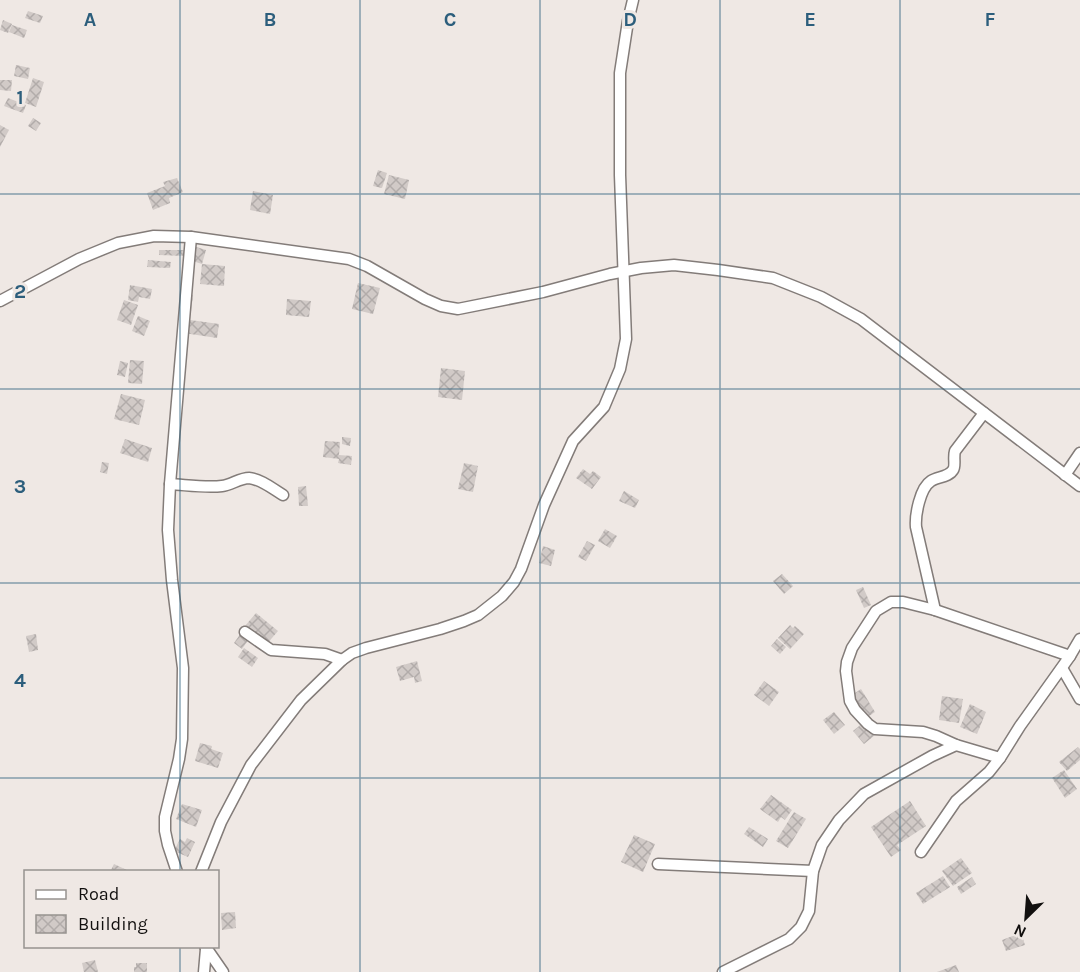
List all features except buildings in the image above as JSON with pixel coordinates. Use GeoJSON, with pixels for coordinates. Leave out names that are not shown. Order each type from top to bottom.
{"type":"FeatureCollection","features":[{"type":"Feature","properties":{"kind":"street"},"geometry":{"type":"LineString","coordinates":[[202,870],[221,822],[251,765],[302,700],[342,660],[366,648],[440,630],[477,615],[502,596],[521,569],[544,505],[573,441],[604,407],[620,369],[626,339],[620,175],[620,73],[633,0]]}},
{"type":"Feature","properties":{"kind":"street"},"geometry":{"type":"LineString","coordinates":[[0,301],[79,259],[118,243],[154,236],[191,237],[349,259],[367,266],[425,299],[441,306],[458,309],[543,292],[640,268],[674,265],[773,278],[821,297],[861,320],[1080,486]]}},
{"type":"Feature","properties":{"kind":"street"},"geometry":{"type":"LineString","coordinates":[[176,870],[165,831],[165,817],[182,739],[183,668],[168,530],[191,237]]}},
{"type":"Feature","properties":{"kind":"street"},"geometry":{"type":"LineString","coordinates":[[935,610],[916,527],[916,514],[925,486],[930,481],[952,471],[955,451],[984,413]]}},
{"type":"Feature","properties":{"kind":"street"},"geometry":{"type":"LineString","coordinates":[[1065,475],[1080,453]]}},
{"type":"Feature","properties":{"kind":"street"},"geometry":{"type":"LineString","coordinates":[[170,484],[219,486],[251,478],[283,495]]}},
{"type":"Feature","properties":{"kind":"street"},"geometry":{"type":"LineString","coordinates":[[1000,758],[923,732],[875,729],[855,710],[850,701],[847,662],[852,648],[876,611],[891,602],[903,602],[935,610],[1070,656]]}},
{"type":"Feature","properties":{"kind":"street"},"geometry":{"type":"LineString","coordinates":[[245,632],[271,650],[325,654],[342,660]]}},
{"type":"Feature","properties":{"kind":"street"},"geometry":{"type":"LineString","coordinates":[[921,852],[956,801],[990,772],[1080,639]]}},
{"type":"Feature","properties":{"kind":"street"},"geometry":{"type":"LineString","coordinates":[[1062,668],[1080,699]]}},
{"type":"Feature","properties":{"kind":"street"},"geometry":{"type":"LineString","coordinates":[[723,972],[789,939],[801,927],[809,911],[813,871],[822,845],[838,820],[864,794],[956,745]]}},
{"type":"Feature","properties":{"kind":"street"},"geometry":{"type":"LineString","coordinates":[[658,864],[813,871]]}},
{"type":"Feature","properties":{"kind":"street"},"geometry":{"type":"LineString","coordinates":[[204,972],[206,948]]}},
{"type":"Feature","properties":{"kind":"street"},"geometry":{"type":"LineString","coordinates":[[206,948],[223,972]]}}]}
